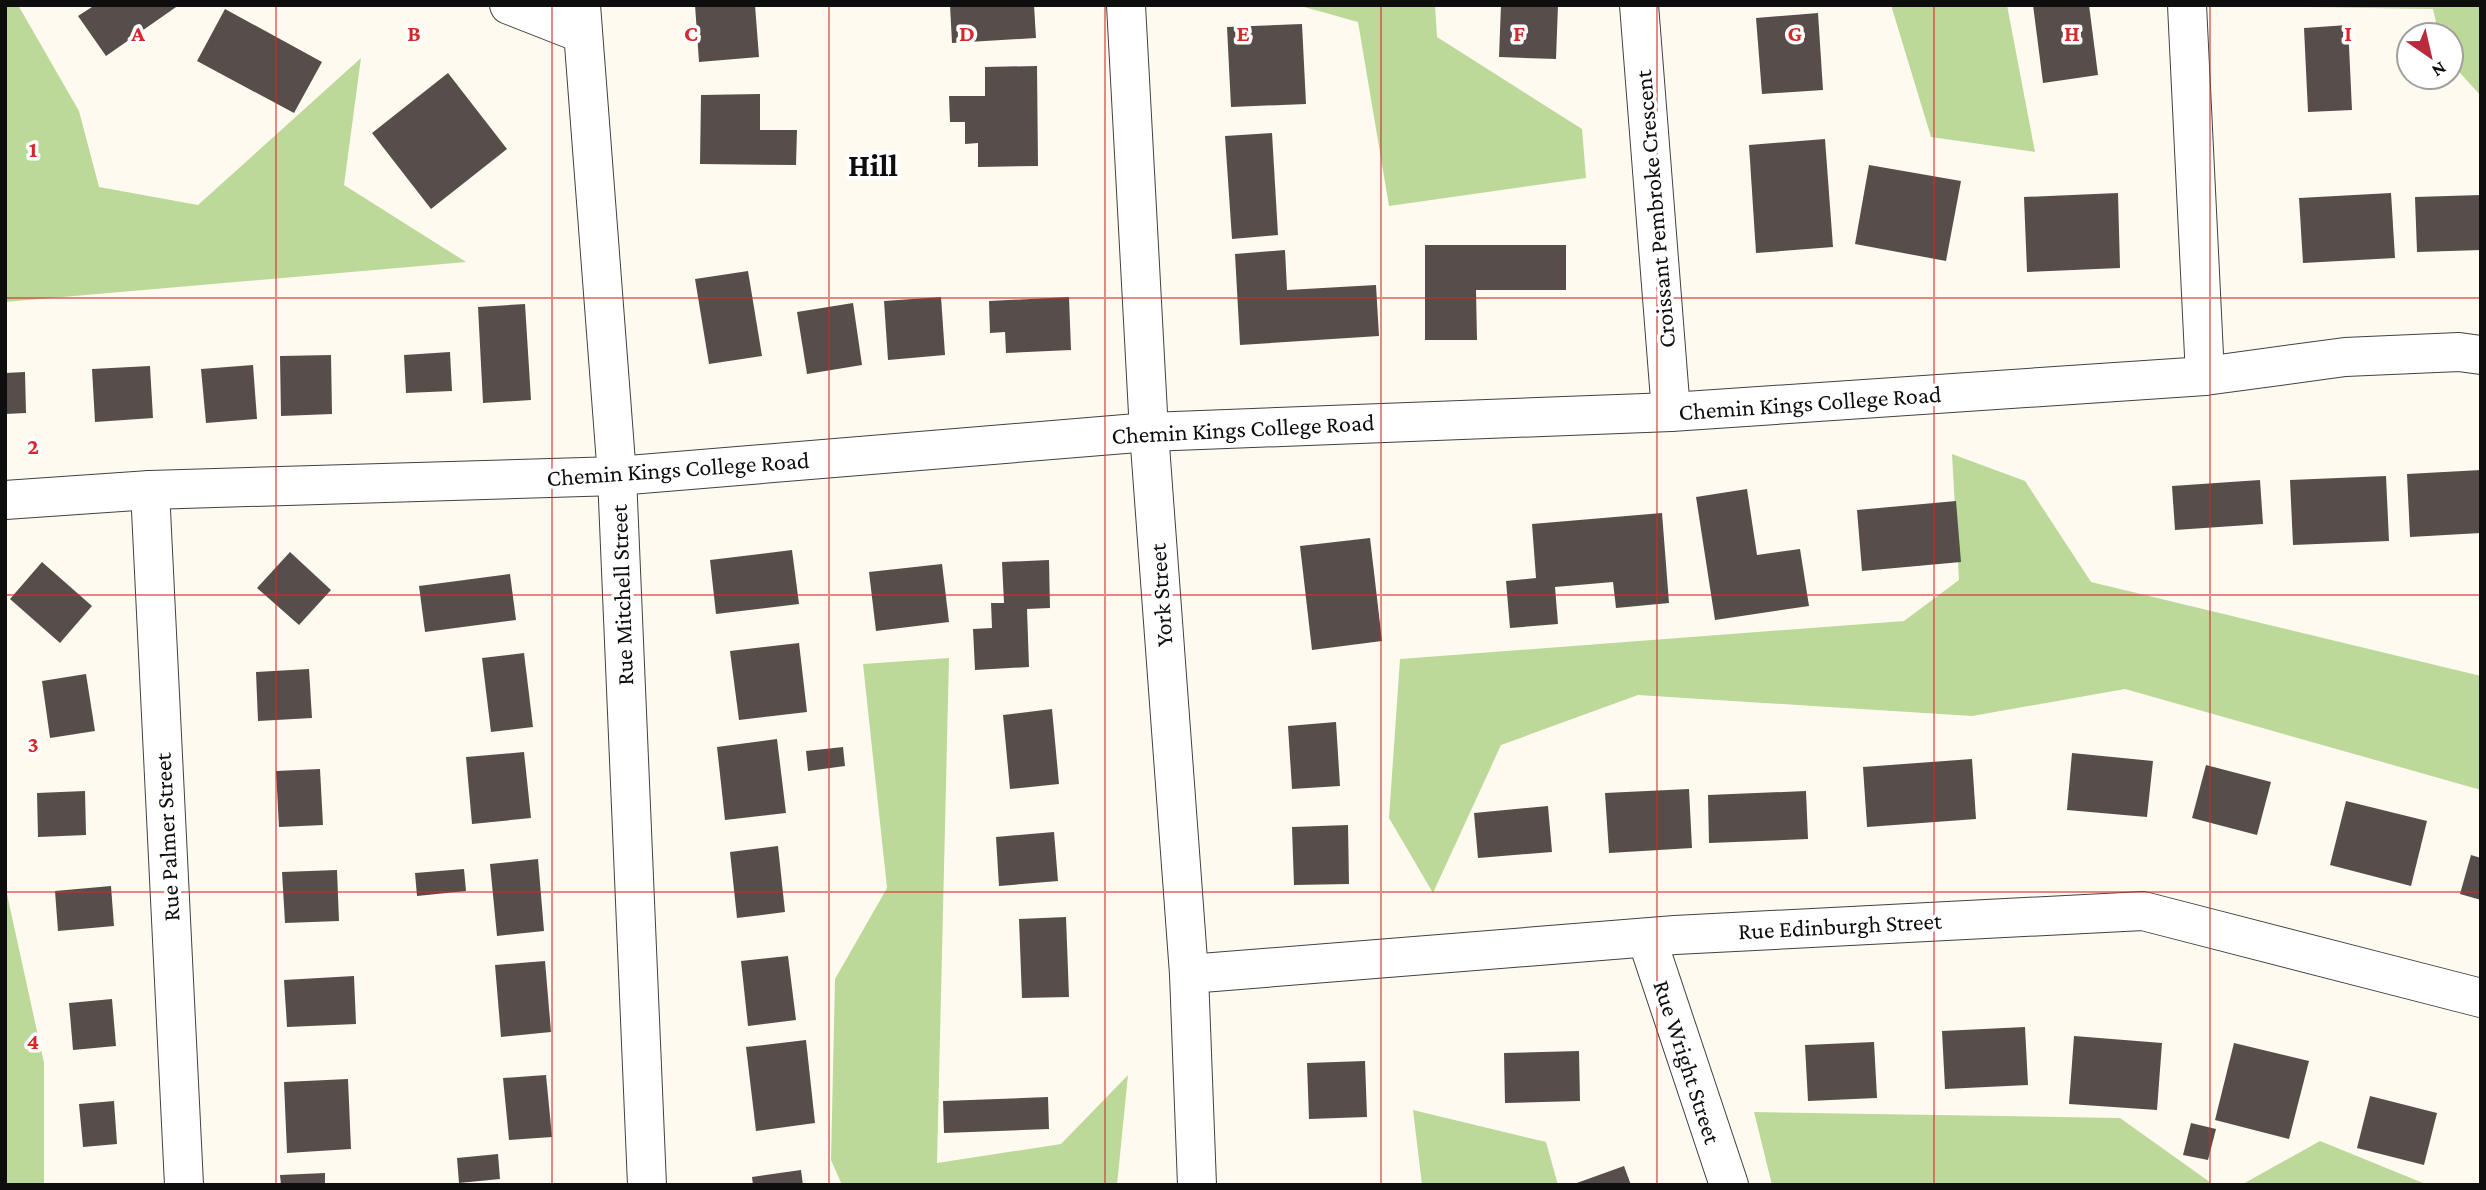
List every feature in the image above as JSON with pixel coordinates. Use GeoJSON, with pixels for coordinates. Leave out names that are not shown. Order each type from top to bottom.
{"type":"FeatureCollection","features":[{"type":"Feature","properties":{"kind":"street"},"geometry":{"type":"LineString","coordinates":[[509,5],[582,19]]}},
{"type":"Feature","properties":{"kind":"street","name":"York Street"},"geometry":{"type":"LineString","coordinates":[[1126,5],[1149,432],[1189,975],[1197,1185]]}},
{"type":"Feature","properties":{"kind":"street","name":"Croissant Pembroke Crescent"},"geometry":{"type":"LineString","coordinates":[[1639,5],[1671,412]]}},
{"type":"Feature","properties":{"kind":"street"},"geometry":{"type":"LineString","coordinates":[[2187,5],[2205,376]]}},
{"type":"Feature","properties":{"kind":"street","name":"Rue Mitchell Street"},"geometry":{"type":"LineString","coordinates":[[582,19],[617,476],[647,1185]]}},
{"type":"Feature","properties":{"kind":"street","name":"Chemin Kings College Road"},"geometry":{"type":"LineString","coordinates":[[5,499],[150,490],[617,476],[1149,432],[1671,412],[2205,376],[2344,357],[2459,352],[2481,355]]}},
{"type":"Feature","properties":{"kind":"street","name":"Rue Palmer Street"},"geometry":{"type":"LineString","coordinates":[[150,490],[184,1185]]}},
{"type":"Feature","properties":{"kind":"street","name":"Rue Edinburgh Street"},"geometry":{"type":"LineString","coordinates":[[1189,975],[1675,935],[2143,911],[2481,998]]}},
{"type":"Feature","properties":{"kind":"street","name":"Rue Wright Street"},"geometry":{"type":"LineString","coordinates":[[1647,939],[1729,1185]]}},
{"type":"Feature","properties":{"kind":"green space"},"geometry":{"type":"Polygon","coordinates":[[[5,5],[18,5],[79,111],[99,187],[198,205],[361,58],[344,185],[466,262],[5,302],[5,5]]]}},
{"type":"Feature","properties":{"kind":"green space"},"geometry":{"type":"Polygon","coordinates":[[[1297,5],[1435,5],[1437,37],[1582,129],[1586,178],[1389,206],[1358,22],[1297,5]]]}},
{"type":"Feature","properties":{"kind":"green space"},"geometry":{"type":"Polygon","coordinates":[[[1891,5],[2007,5],[2035,152],[1931,137],[1891,5]]]}},
{"type":"Feature","properties":{"kind":"green space"},"geometry":{"type":"Polygon","coordinates":[[[2481,5],[2481,96],[2465,78],[2465,21],[2436,21],[2433,9],[2227,6],[2481,5]]]}},
{"type":"Feature","properties":{"kind":"green space"},"geometry":{"type":"Polygon","coordinates":[[[1952,454],[2025,481],[2091,582],[2481,676],[2481,790],[2125,689],[1972,716],[1638,695],[1501,745],[1433,893],[1389,818],[1400,659],[1904,621],[1959,580],[1952,454]]]}},
{"type":"Feature","properties":{"kind":"green space"},"geometry":{"type":"Polygon","coordinates":[[[949,658],[937,1163],[1061,1144],[1128,1075],[1117,1185],[842,1185],[831,1160],[835,979],[887,888],[863,664],[949,658]]]}},
{"type":"Feature","properties":{"kind":"green space"},"geometry":{"type":"Polygon","coordinates":[[[5,885],[44,1063],[44,1185],[5,1185],[5,885]]]}},
{"type":"Feature","properties":{"kind":"green space"},"geometry":{"type":"Polygon","coordinates":[[[1413,1110],[1546,1142],[1558,1185],[1422,1185],[1413,1110]]]}},
{"type":"Feature","properties":{"kind":"green space"},"geometry":{"type":"Polygon","coordinates":[[[1754,1112],[2120,1118],[2214,1185],[1772,1185],[1754,1112]]]}},
{"type":"Feature","properties":{"kind":"green space"},"geometry":{"type":"Polygon","coordinates":[[[2320,1141],[2428,1185],[2241,1185],[2320,1141]]]}},
{"type":"Feature","properties":{"kind":"building"},"geometry":{"type":"Polygon","coordinates":[[[95,5],[179,5],[106,56],[78,16],[95,5]]]}},
{"type":"Feature","properties":{"kind":"building"},"geometry":{"type":"Polygon","coordinates":[[[695,5],[755,5],[759,57],[699,62],[695,5]]]}},
{"type":"Feature","properties":{"kind":"building"},"geometry":{"type":"Polygon","coordinates":[[[950,5],[1034,5],[1036,38],[952,43],[950,5]]]}},
{"type":"Feature","properties":{"kind":"building"},"geometry":{"type":"Polygon","coordinates":[[[1501,5],[1558,5],[1556,59],[1499,57],[1501,5]]]}},
{"type":"Feature","properties":{"kind":"building"},"geometry":{"type":"Polygon","coordinates":[[[2033,5],[2089,5],[2098,75],[2043,83],[2033,5]]]}},
{"type":"Feature","properties":{"kind":"building"},"geometry":{"type":"Polygon","coordinates":[[[225,9],[322,62],[294,113],[197,61],[225,9]]]}},
{"type":"Feature","properties":{"kind":"building"},"geometry":{"type":"Polygon","coordinates":[[[1818,13],[1823,90],[1762,94],[1756,18],[1818,13]]]}},
{"type":"Feature","properties":{"kind":"building"},"geometry":{"type":"Polygon","coordinates":[[[1302,24],[1306,104],[1231,107],[1227,27],[1302,24]]]}},
{"type":"Feature","properties":{"kind":"building"},"geometry":{"type":"Polygon","coordinates":[[[2348,25],[2352,110],[2308,112],[2304,28],[2348,25]]]}},
{"type":"Feature","properties":{"kind":"building"},"geometry":{"type":"Polygon","coordinates":[[[1037,66],[1038,166],[978,167],[978,143],[965,144],[965,122],[950,122],[949,96],[985,96],[985,67],[1037,66]]]}},
{"type":"Feature","properties":{"kind":"building"},"geometry":{"type":"Polygon","coordinates":[[[448,73],[507,149],[431,209],[372,133],[448,73]]]}},
{"type":"Feature","properties":{"kind":"building"},"geometry":{"type":"Polygon","coordinates":[[[760,94],[760,130],[797,130],[796,165],[700,164],[701,95],[760,94]]]}},
{"type":"Feature","properties":{"kind":"building"},"geometry":{"type":"Polygon","coordinates":[[[1272,133],[1278,235],[1232,239],[1225,136],[1272,133]]]}},
{"type":"Feature","properties":{"kind":"building"},"geometry":{"type":"Polygon","coordinates":[[[1825,139],[1833,247],[1756,253],[1749,145],[1825,139]]]}},
{"type":"Feature","properties":{"kind":"building"},"geometry":{"type":"Polygon","coordinates":[[[1869,165],[1961,181],[1946,261],[1855,244],[1869,165]]]}},
{"type":"Feature","properties":{"kind":"building"},"geometry":{"type":"Polygon","coordinates":[[[2118,193],[2120,268],[2027,272],[2024,197],[2118,193]]]}},
{"type":"Feature","properties":{"kind":"building"},"geometry":{"type":"Polygon","coordinates":[[[2391,193],[2395,258],[2303,263],[2299,198],[2391,193]]]}},
{"type":"Feature","properties":{"kind":"building"},"geometry":{"type":"Polygon","coordinates":[[[2481,195],[2481,250],[2417,252],[2415,197],[2481,195]]]}},
{"type":"Feature","properties":{"kind":"building"},"geometry":{"type":"Polygon","coordinates":[[[1425,245],[1566,245],[1566,290],[1476,290],[1477,340],[1425,340],[1425,245]]]}},
{"type":"Feature","properties":{"kind":"building"},"geometry":{"type":"Polygon","coordinates":[[[1285,250],[1287,290],[1376,285],[1379,336],[1240,345],[1235,254],[1285,250]]]}},
{"type":"Feature","properties":{"kind":"building"},"geometry":{"type":"Polygon","coordinates":[[[748,271],[762,356],[709,364],[695,279],[748,271]]]}},
{"type":"Feature","properties":{"kind":"building"},"geometry":{"type":"Polygon","coordinates":[[[941,297],[945,355],[888,360],[884,301],[941,297]]]}},
{"type":"Feature","properties":{"kind":"building"},"geometry":{"type":"Polygon","coordinates":[[[1069,297],[1071,350],[1006,353],[1005,332],[990,333],[989,301],[1069,297]]]}},
{"type":"Feature","properties":{"kind":"building"},"geometry":{"type":"Polygon","coordinates":[[[853,303],[862,365],[807,374],[797,312],[853,303]]]}},
{"type":"Feature","properties":{"kind":"building"},"geometry":{"type":"Polygon","coordinates":[[[525,304],[531,400],[483,403],[478,307],[525,304]]]}},
{"type":"Feature","properties":{"kind":"building"},"geometry":{"type":"Polygon","coordinates":[[[450,352],[452,391],[406,393],[404,355],[450,352]]]}},
{"type":"Feature","properties":{"kind":"building"},"geometry":{"type":"Polygon","coordinates":[[[331,355],[332,414],[281,416],[280,356],[331,355]]]}},
{"type":"Feature","properties":{"kind":"building"},"geometry":{"type":"Polygon","coordinates":[[[253,365],[257,419],[206,423],[201,369],[253,365]]]}},
{"type":"Feature","properties":{"kind":"building"},"geometry":{"type":"Polygon","coordinates":[[[150,366],[153,418],[95,422],[92,369],[150,366]]]}},
{"type":"Feature","properties":{"kind":"building"},"geometry":{"type":"Polygon","coordinates":[[[25,372],[26,413],[5,414],[5,373],[25,372]]]}},
{"type":"Feature","properties":{"kind":"building"},"geometry":{"type":"Polygon","coordinates":[[[2481,470],[2481,533],[2410,537],[2407,474],[2481,470]]]}},
{"type":"Feature","properties":{"kind":"building"},"geometry":{"type":"Polygon","coordinates":[[[2386,476],[2389,541],[2293,545],[2290,480],[2386,476]]]}},
{"type":"Feature","properties":{"kind":"building"},"geometry":{"type":"Polygon","coordinates":[[[2260,480],[2263,524],[2175,530],[2172,486],[2260,480]]]}},
{"type":"Feature","properties":{"kind":"building"},"geometry":{"type":"Polygon","coordinates":[[[1747,489],[1757,555],[1800,549],[1809,606],[1715,620],[1696,497],[1747,489]]]}},
{"type":"Feature","properties":{"kind":"building"},"geometry":{"type":"Polygon","coordinates":[[[1956,501],[1961,562],[1862,571],[1857,510],[1956,501]]]}},
{"type":"Feature","properties":{"kind":"building"},"geometry":{"type":"Polygon","coordinates":[[[1662,513],[1669,603],[1616,608],[1613,582],[1555,587],[1558,624],[1510,628],[1506,581],[1536,578],[1532,524],[1662,513]]]}},
{"type":"Feature","properties":{"kind":"building"},"geometry":{"type":"Polygon","coordinates":[[[1370,538],[1382,641],[1312,650],[1300,546],[1370,538]]]}},
{"type":"Feature","properties":{"kind":"building"},"geometry":{"type":"Polygon","coordinates":[[[792,550],[799,604],[716,614],[710,560],[792,550]]]}},
{"type":"Feature","properties":{"kind":"building"},"geometry":{"type":"Polygon","coordinates":[[[290,552],[331,590],[299,625],[257,588],[290,552]]]}},
{"type":"Feature","properties":{"kind":"building"},"geometry":{"type":"Polygon","coordinates":[[[1049,560],[1050,608],[1027,609],[1029,667],[975,670],[973,629],[992,628],[991,603],[1004,603],[1002,562],[1049,560]]]}},
{"type":"Feature","properties":{"kind":"building"},"geometry":{"type":"Polygon","coordinates":[[[42,562],[92,606],[60,643],[10,599],[42,562]]]}},
{"type":"Feature","properties":{"kind":"building"},"geometry":{"type":"Polygon","coordinates":[[[942,564],[949,622],[876,631],[869,572],[942,564]]]}},
{"type":"Feature","properties":{"kind":"building"},"geometry":{"type":"Polygon","coordinates":[[[510,574],[516,620],[425,632],[419,586],[510,574]]]}},
{"type":"Feature","properties":{"kind":"building"},"geometry":{"type":"Polygon","coordinates":[[[799,643],[807,712],[739,720],[730,651],[799,643]]]}},
{"type":"Feature","properties":{"kind":"building"},"geometry":{"type":"Polygon","coordinates":[[[524,653],[533,727],[491,732],[482,658],[524,653]]]}},
{"type":"Feature","properties":{"kind":"building"},"geometry":{"type":"Polygon","coordinates":[[[309,669],[312,718],[258,721],[256,672],[309,669]]]}},
{"type":"Feature","properties":{"kind":"building"},"geometry":{"type":"Polygon","coordinates":[[[86,674],[95,731],[50,738],[42,681],[86,674]]]}},
{"type":"Feature","properties":{"kind":"building"},"geometry":{"type":"Polygon","coordinates":[[[1052,709],[1059,784],[1010,789],[1003,715],[1052,709]]]}},
{"type":"Feature","properties":{"kind":"building"},"geometry":{"type":"Polygon","coordinates":[[[1336,722],[1340,786],[1292,789],[1288,726],[1336,722]]]}},
{"type":"Feature","properties":{"kind":"building"},"geometry":{"type":"Polygon","coordinates":[[[777,739],[786,813],[725,820],[717,747],[777,739]]]}},
{"type":"Feature","properties":{"kind":"building"},"geometry":{"type":"Polygon","coordinates":[[[843,747],[845,766],[808,771],[806,751],[843,747]]]}},
{"type":"Feature","properties":{"kind":"building"},"geometry":{"type":"Polygon","coordinates":[[[524,752],[531,818],[472,824],[466,757],[524,752]]]}},
{"type":"Feature","properties":{"kind":"building"},"geometry":{"type":"Polygon","coordinates":[[[2072,753],[2153,761],[2147,817],[2067,810],[2072,753]]]}},
{"type":"Feature","properties":{"kind":"building"},"geometry":{"type":"Polygon","coordinates":[[[1972,759],[1976,819],[1867,827],[1863,767],[1972,759]]]}},
{"type":"Feature","properties":{"kind":"building"},"geometry":{"type":"Polygon","coordinates":[[[2206,765],[2271,782],[2257,835],[2192,818],[2206,765]]]}},
{"type":"Feature","properties":{"kind":"building"},"geometry":{"type":"Polygon","coordinates":[[[320,769],[323,825],[279,827],[276,771],[320,769]]]}},
{"type":"Feature","properties":{"kind":"building"},"geometry":{"type":"Polygon","coordinates":[[[1689,789],[1692,848],[1609,853],[1605,793],[1689,789]]]}},
{"type":"Feature","properties":{"kind":"building"},"geometry":{"type":"Polygon","coordinates":[[[85,791],[86,835],[38,837],[37,793],[85,791]]]}},
{"type":"Feature","properties":{"kind":"building"},"geometry":{"type":"Polygon","coordinates":[[[1806,791],[1808,839],[1709,843],[1708,795],[1806,791]]]}},
{"type":"Feature","properties":{"kind":"building"},"geometry":{"type":"Polygon","coordinates":[[[2346,801],[2427,821],[2411,886],[2330,865],[2346,801]]]}},
{"type":"Feature","properties":{"kind":"building"},"geometry":{"type":"Polygon","coordinates":[[[1548,806],[1552,852],[1478,858],[1474,813],[1548,806]]]}},
{"type":"Feature","properties":{"kind":"building"},"geometry":{"type":"Polygon","coordinates":[[[1348,825],[1349,884],[1294,885],[1292,827],[1348,825]]]}},
{"type":"Feature","properties":{"kind":"building"},"geometry":{"type":"Polygon","coordinates":[[[1054,832],[1058,881],[999,886],[996,837],[1054,832]]]}},
{"type":"Feature","properties":{"kind":"building"},"geometry":{"type":"Polygon","coordinates":[[[778,846],[785,912],[737,918],[730,852],[778,846]]]}},
{"type":"Feature","properties":{"kind":"building"},"geometry":{"type":"Polygon","coordinates":[[[2471,855],[2481,858],[2481,900],[2460,894],[2471,855]]]}},
{"type":"Feature","properties":{"kind":"building"},"geometry":{"type":"Polygon","coordinates":[[[538,859],[544,931],[497,936],[490,864],[538,859]]]}},
{"type":"Feature","properties":{"kind":"building"},"geometry":{"type":"Polygon","coordinates":[[[464,869],[466,891],[417,896],[415,873],[464,869]]]}},
{"type":"Feature","properties":{"kind":"building"},"geometry":{"type":"Polygon","coordinates":[[[337,870],[339,921],[285,923],[282,872],[337,870]]]}},
{"type":"Feature","properties":{"kind":"building"},"geometry":{"type":"Polygon","coordinates":[[[111,886],[114,926],[58,931],[55,891],[111,886]]]}},
{"type":"Feature","properties":{"kind":"building"},"geometry":{"type":"Polygon","coordinates":[[[1066,917],[1069,997],[1022,998],[1019,919],[1066,917]]]}},
{"type":"Feature","properties":{"kind":"building"},"geometry":{"type":"Polygon","coordinates":[[[788,956],[796,1020],[748,1026],[741,961],[788,956]]]}},
{"type":"Feature","properties":{"kind":"building"},"geometry":{"type":"Polygon","coordinates":[[[545,961],[551,1032],[501,1037],[495,965],[545,961]]]}},
{"type":"Feature","properties":{"kind":"building"},"geometry":{"type":"Polygon","coordinates":[[[354,976],[356,1024],[287,1027],[284,980],[354,976]]]}},
{"type":"Feature","properties":{"kind":"building"},"geometry":{"type":"Polygon","coordinates":[[[112,999],[116,1046],[73,1050],[69,1003],[112,999]]]}},
{"type":"Feature","properties":{"kind":"building"},"geometry":{"type":"Polygon","coordinates":[[[2025,1027],[2028,1085],[1945,1089],[1942,1031],[2025,1027]]]}},
{"type":"Feature","properties":{"kind":"building"},"geometry":{"type":"Polygon","coordinates":[[[2074,1036],[2162,1043],[2157,1110],[2069,1104],[2074,1036]]]}},
{"type":"Feature","properties":{"kind":"building"},"geometry":{"type":"Polygon","coordinates":[[[806,1040],[815,1123],[756,1131],[746,1047],[806,1040]]]}},
{"type":"Feature","properties":{"kind":"building"},"geometry":{"type":"Polygon","coordinates":[[[1874,1042],[1877,1098],[1808,1101],[1805,1045],[1874,1042]]]}},
{"type":"Feature","properties":{"kind":"building"},"geometry":{"type":"Polygon","coordinates":[[[2234,1043],[2309,1061],[2289,1139],[2215,1120],[2234,1043]]]}},
{"type":"Feature","properties":{"kind":"building"},"geometry":{"type":"Polygon","coordinates":[[[1579,1051],[1580,1101],[1505,1103],[1504,1053],[1579,1051]]]}},
{"type":"Feature","properties":{"kind":"building"},"geometry":{"type":"Polygon","coordinates":[[[1365,1061],[1367,1117],[1309,1119],[1307,1063],[1365,1061]]]}},
{"type":"Feature","properties":{"kind":"building"},"geometry":{"type":"Polygon","coordinates":[[[546,1075],[552,1137],[509,1140],[503,1078],[546,1075]]]}},
{"type":"Feature","properties":{"kind":"building"},"geometry":{"type":"Polygon","coordinates":[[[348,1079],[351,1149],[287,1153],[284,1082],[348,1079]]]}},
{"type":"Feature","properties":{"kind":"building"},"geometry":{"type":"Polygon","coordinates":[[[2370,1096],[2437,1113],[2424,1165],[2357,1148],[2370,1096]]]}},
{"type":"Feature","properties":{"kind":"building"},"geometry":{"type":"Polygon","coordinates":[[[1048,1097],[1049,1129],[944,1133],[943,1101],[1048,1097]]]}},
{"type":"Feature","properties":{"kind":"building"},"geometry":{"type":"Polygon","coordinates":[[[114,1101],[117,1144],[83,1147],[79,1104],[114,1101]]]}},
{"type":"Feature","properties":{"kind":"building"},"geometry":{"type":"Polygon","coordinates":[[[2191,1123],[2216,1129],[2208,1160],[2183,1155],[2191,1123]]]}},
{"type":"Feature","properties":{"kind":"building"},"geometry":{"type":"Polygon","coordinates":[[[498,1154],[500,1179],[459,1183],[457,1158],[498,1154]]]}},
{"type":"Feature","properties":{"kind":"building"},"geometry":{"type":"Polygon","coordinates":[[[1624,1166],[1631,1185],[1574,1185],[1574,1184],[1624,1166]]]}},
{"type":"Feature","properties":{"kind":"building"},"geometry":{"type":"Polygon","coordinates":[[[801,1170],[803,1185],[753,1185],[752,1177],[801,1170]]]}},
{"type":"Feature","properties":{"kind":"building"},"geometry":{"type":"Polygon","coordinates":[[[325,1173],[325,1185],[281,1185],[280,1175],[325,1173]]]}},
{"type":"Feature","properties":{"kind":"district","name":"Hill"},"geometry":{"type":"Point","coordinates":[873,165]}}]}
